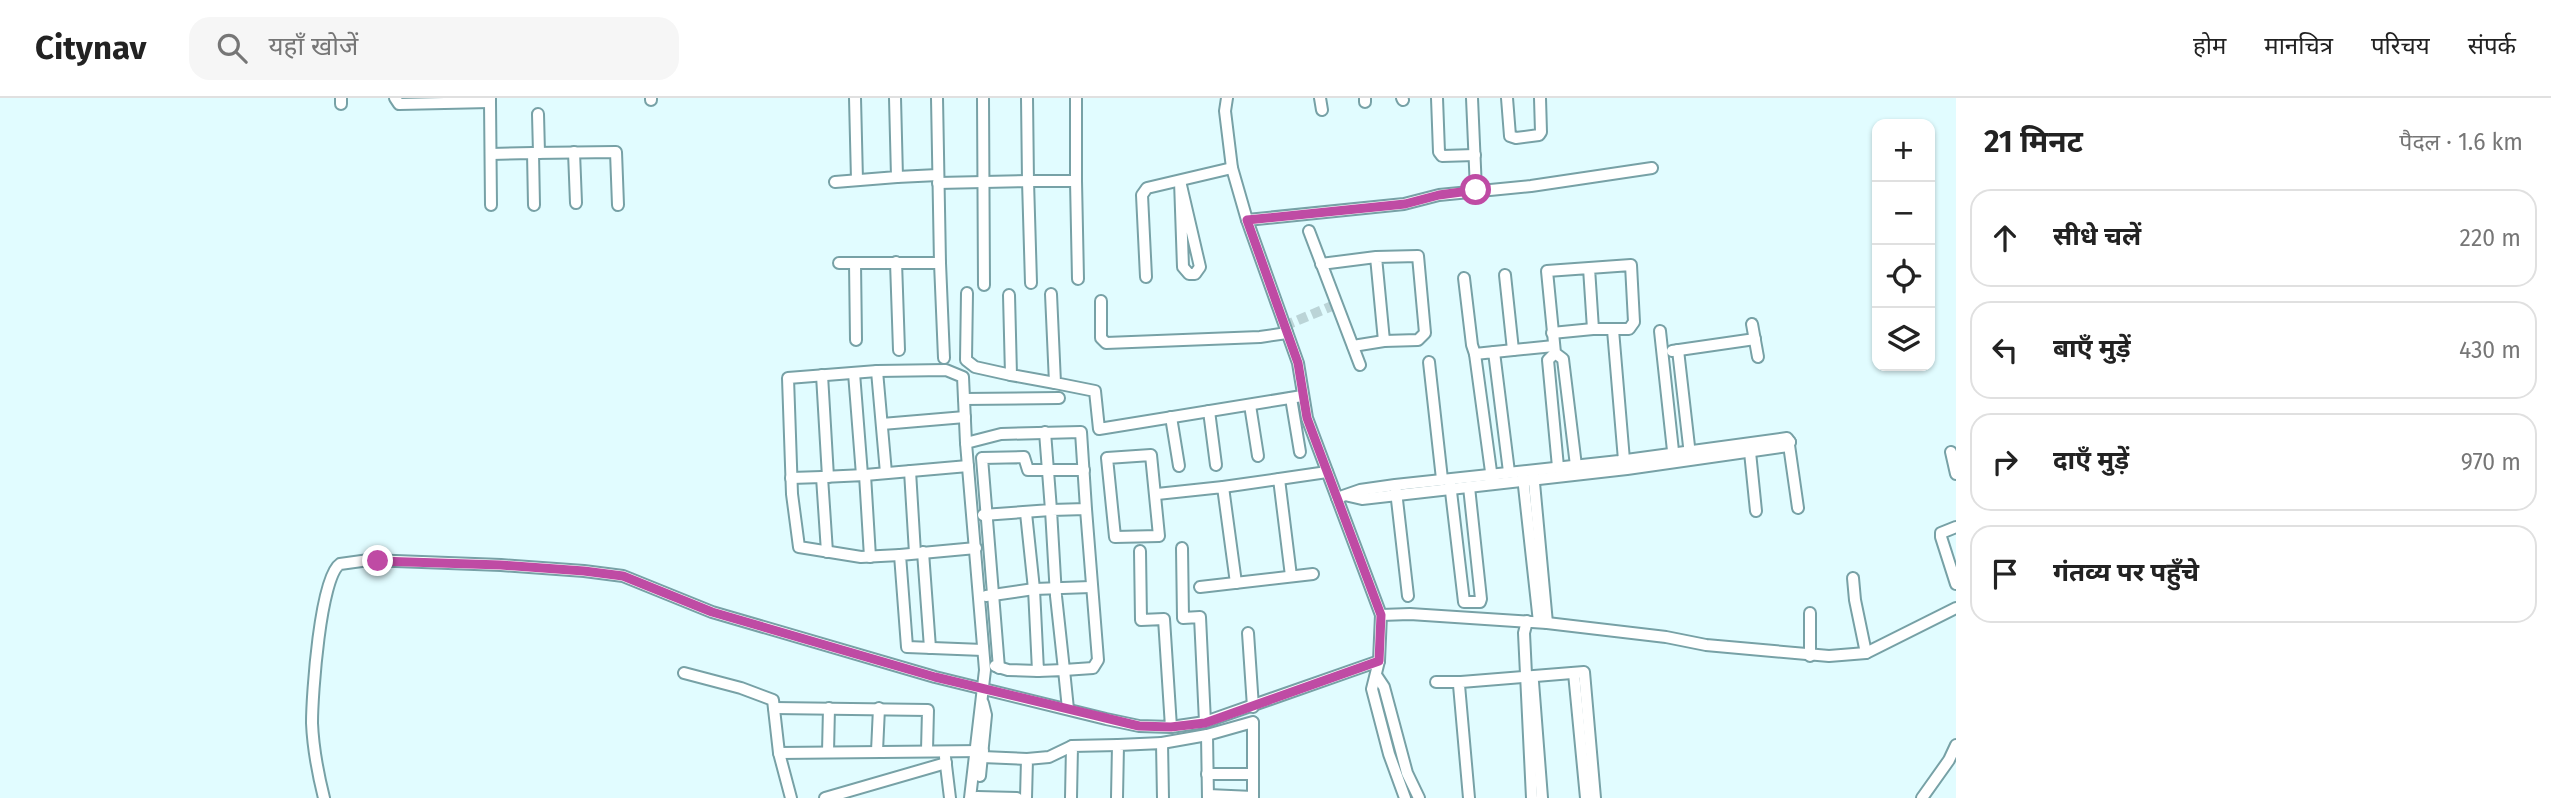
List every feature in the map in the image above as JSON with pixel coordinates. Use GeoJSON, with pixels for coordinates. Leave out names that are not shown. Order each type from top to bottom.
{"type":"FeatureCollection","features":[{"type":"Feature","properties":{"kind":"street"},"geometry":{"type":"LineString","coordinates":[[395,98],[399,104],[490,100],[491,205]]}},
{"type":"Feature","properties":{"kind":"street"},"geometry":{"type":"LineString","coordinates":[[855,98],[857,180]]}},
{"type":"Feature","properties":{"kind":"street"},"geometry":{"type":"LineString","coordinates":[[895,98],[897,177]]}},
{"type":"Feature","properties":{"kind":"street"},"geometry":{"type":"LineString","coordinates":[[937,98],[944,358]]}},
{"type":"Feature","properties":{"kind":"street"},"geometry":{"type":"LineString","coordinates":[[983,98],[984,285]]}},
{"type":"Feature","properties":{"kind":"street"},"geometry":{"type":"LineString","coordinates":[[1027,98],[1031,283]]}},
{"type":"Feature","properties":{"kind":"street"},"geometry":{"type":"LineString","coordinates":[[1076,98],[1079,279]]}},
{"type":"Feature","properties":{"kind":"street"},"geometry":{"type":"LineString","coordinates":[[1220,98],[1225,111],[1232,169],[1247,220],[1298,363],[1300,452]]}},
{"type":"Feature","properties":{"kind":"street"},"geometry":{"type":"LineString","coordinates":[[1225,111],[1227,98]]}},
{"type":"Feature","properties":{"kind":"street"},"geometry":{"type":"LineString","coordinates":[[1320,98],[1322,110]]}},
{"type":"Feature","properties":{"kind":"street"},"geometry":{"type":"LineString","coordinates":[[1437,98],[1439,152],[1442,156],[1475,155]]}},
{"type":"Feature","properties":{"kind":"street"},"geometry":{"type":"LineString","coordinates":[[1472,98],[1476,190]]}},
{"type":"Feature","properties":{"kind":"street"},"geometry":{"type":"LineString","coordinates":[[1507,98],[1510,136],[1516,138],[1539,135],[1541,132],[1540,98]]}},
{"type":"Feature","properties":{"kind":"street"},"geometry":{"type":"LineString","coordinates":[[534,205],[538,114]]}},
{"type":"Feature","properties":{"kind":"street"},"geometry":{"type":"LineString","coordinates":[[574,152],[576,203]]}},
{"type":"Feature","properties":{"kind":"street"},"geometry":{"type":"LineString","coordinates":[[491,154],[616,152],[618,205]]}},
{"type":"Feature","properties":{"kind":"street"},"geometry":{"type":"LineString","coordinates":[[1247,220],[1405,204],[1439,195],[1531,186],[1652,168]]}},
{"type":"Feature","properties":{"kind":"street"},"geometry":{"type":"LineString","coordinates":[[1146,277],[1142,195],[1147,188],[1232,169]]}},
{"type":"Feature","properties":{"kind":"street"},"geometry":{"type":"LineString","coordinates":[[835,182],[897,177],[983,182],[1076,181]]}},
{"type":"Feature","properties":{"kind":"street"},"geometry":{"type":"LineString","coordinates":[[1180,181],[1200,268],[1194,262],[1183,268],[1180,181]]}},
{"type":"Feature","properties":{"kind":"street"},"geometry":{"type":"LineString","coordinates":[[1308,231],[1360,365]]}},
{"type":"Feature","properties":{"kind":"street"},"geometry":{"type":"LineString","coordinates":[[1321,264],[1376,257],[1418,256],[1425,333],[1418,340],[1384,341],[1353,346]]}},
{"type":"Feature","properties":{"kind":"street"},"geometry":{"type":"LineString","coordinates":[[1376,257],[1384,341]]}},
{"type":"Feature","properties":{"kind":"street"},"geometry":{"type":"LineString","coordinates":[[897,262],[899,350]]}},
{"type":"Feature","properties":{"kind":"street"},"geometry":{"type":"LineString","coordinates":[[839,263],[940,262]]}},
{"type":"Feature","properties":{"kind":"street"},"geometry":{"type":"LineString","coordinates":[[855,263],[856,340]]}},
{"type":"Feature","properties":{"kind":"street"},"geometry":{"type":"LineString","coordinates":[[1552,333],[1629,329],[1634,322],[1631,265],[1547,271],[1552,333],[1555,350],[1563,359],[1576,470]]}},
{"type":"Feature","properties":{"kind":"street"},"geometry":{"type":"LineString","coordinates":[[1589,268],[1593,329]]}},
{"type":"Feature","properties":{"kind":"street"},"geometry":{"type":"LineString","coordinates":[[1505,275],[1513,350]]}},
{"type":"Feature","properties":{"kind":"street"},"geometry":{"type":"LineString","coordinates":[[1464,278],[1492,479]]}},
{"type":"Feature","properties":{"kind":"street"},"geometry":{"type":"LineString","coordinates":[[967,293],[966,360],[975,367],[1095,391],[1099,429],[1297,397]]}},
{"type":"Feature","properties":{"kind":"street"},"geometry":{"type":"LineString","coordinates":[[1051,294],[1055,383]]}},
{"type":"Feature","properties":{"kind":"street"},"geometry":{"type":"LineString","coordinates":[[1009,295],[1011,375]]}},
{"type":"Feature","properties":{"kind":"street"},"geometry":{"type":"LineString","coordinates":[[1101,301],[1101,338],[1106,343],[1260,337],[1287,333]]}},
{"type":"Feature","properties":{"kind":"street"},"geometry":{"type":"LineString","coordinates":[[1752,324],[1758,357]]}},
{"type":"Feature","properties":{"kind":"street"},"geometry":{"type":"LineString","coordinates":[[1613,330],[1623,460]]}},
{"type":"Feature","properties":{"kind":"street"},"geometry":{"type":"LineString","coordinates":[[1660,331],[1674,457]]}},
{"type":"Feature","properties":{"kind":"street"},"geometry":{"type":"LineString","coordinates":[[1662,352],[1755,339]]}},
{"type":"Feature","properties":{"kind":"street"},"geometry":{"type":"LineString","coordinates":[[1475,354],[1555,350]]}},
{"type":"Feature","properties":{"kind":"street"},"geometry":{"type":"LineString","coordinates":[[1555,350],[1548,360],[1558,467]]}},
{"type":"Feature","properties":{"kind":"street"},"geometry":{"type":"LineString","coordinates":[[1678,350],[1690,455]]}},
{"type":"Feature","properties":{"kind":"street"},"geometry":{"type":"LineString","coordinates":[[1494,352],[1509,472]]}},
{"type":"Feature","properties":{"kind":"street"},"geometry":{"type":"LineString","coordinates":[[1429,362],[1464,602],[1476,604],[1481,599],[1469,487]]}},
{"type":"Feature","properties":{"kind":"street"},"geometry":{"type":"LineString","coordinates":[[976,548],[870,557],[799,547],[791,478],[788,378],[877,371],[946,370],[963,377],[985,663],[983,703],[978,714],[980,753],[975,798],[1017,798]]}},
{"type":"Feature","properties":{"kind":"street"},"geometry":{"type":"LineString","coordinates":[[877,371],[886,473]]}},
{"type":"Feature","properties":{"kind":"street"},"geometry":{"type":"LineString","coordinates":[[854,373],[870,557]]}},
{"type":"Feature","properties":{"kind":"street"},"geometry":{"type":"LineString","coordinates":[[822,375],[827,552]]}},
{"type":"Feature","properties":{"kind":"street"},"geometry":{"type":"LineString","coordinates":[[1297,397],[1381,615],[1379,661],[1372,689],[1389,754],[1405,798]]}},
{"type":"Feature","properties":{"kind":"street"},"geometry":{"type":"LineString","coordinates":[[964,399],[1059,398]]}},
{"type":"Feature","properties":{"kind":"street"},"geometry":{"type":"LineString","coordinates":[[1250,405],[1258,456]]}},
{"type":"Feature","properties":{"kind":"street"},"geometry":{"type":"LineString","coordinates":[[1209,411],[1216,465]]}},
{"type":"Feature","properties":{"kind":"street"},"geometry":{"type":"LineString","coordinates":[[881,424],[965,417]]}},
{"type":"Feature","properties":{"kind":"street"},"geometry":{"type":"LineString","coordinates":[[1171,417],[1179,466]]}},
{"type":"Feature","properties":{"kind":"street"},"geometry":{"type":"LineString","coordinates":[[1045,432],[1068,709]]}},
{"type":"Feature","properties":{"kind":"street"},"geometry":{"type":"LineString","coordinates":[[966,443],[1001,434],[1081,432],[1097,665],[1093,668],[1038,671],[1008,670],[985,663]]}},
{"type":"Feature","properties":{"kind":"street"},"geometry":{"type":"LineString","coordinates":[[1337,498],[1349,496],[1362,499],[1396,490],[1447,482],[1576,470],[1690,455],[1787,438],[1798,508]]}},
{"type":"Feature","properties":{"kind":"street"},"geometry":{"type":"LineString","coordinates":[[1690,455],[1750,452],[1790,445]]}},
{"type":"Feature","properties":{"kind":"street"},"geometry":{"type":"LineString","coordinates":[[1750,452],[1756,511]]}},
{"type":"Feature","properties":{"kind":"street"},"geometry":{"type":"LineString","coordinates":[[1951,452],[1956,474]]}},
{"type":"Feature","properties":{"kind":"street"},"geometry":{"type":"LineString","coordinates":[[1151,455],[1157,494],[1160,536],[1115,537],[1107,458],[1151,455]]}},
{"type":"Feature","properties":{"kind":"street"},"geometry":{"type":"LineString","coordinates":[[791,478],[910,471],[968,464],[982,458],[1019,456],[1024,457],[1028,470],[1084,470]]}},
{"type":"Feature","properties":{"kind":"street"},"geometry":{"type":"LineString","coordinates":[[1447,482],[1469,487],[1509,472],[1528,475],[1558,467],[1576,470],[1623,460],[1674,457]]}},
{"type":"Feature","properties":{"kind":"street"},"geometry":{"type":"LineString","coordinates":[[982,458],[999,668]]}},
{"type":"Feature","properties":{"kind":"street"},"geometry":{"type":"LineString","coordinates":[[910,471],[930,648]]}},
{"type":"Feature","properties":{"kind":"street"},"geometry":{"type":"LineString","coordinates":[[1157,494],[1327,472]]}},
{"type":"Feature","properties":{"kind":"street"},"geometry":{"type":"LineString","coordinates":[[1528,475],[1535,624]]}},
{"type":"Feature","properties":{"kind":"street"},"geometry":{"type":"LineString","coordinates":[[1279,480],[1291,576]]}},
{"type":"Feature","properties":{"kind":"street"},"geometry":{"type":"LineString","coordinates":[[1223,487],[1236,583]]}},
{"type":"Feature","properties":{"kind":"street"},"geometry":{"type":"LineString","coordinates":[[1396,490],[1408,596]]}},
{"type":"Feature","properties":{"kind":"street"},"geometry":{"type":"LineString","coordinates":[[973,515],[1086,509]]}},
{"type":"Feature","properties":{"kind":"street"},"geometry":{"type":"LineString","coordinates":[[1026,513],[1034,589],[1038,671]]}},
{"type":"Feature","properties":{"kind":"street"},"geometry":{"type":"LineString","coordinates":[[1956,527],[1941,533],[1941,537],[1956,584]]}},
{"type":"Feature","properties":{"kind":"street"},"geometry":{"type":"LineString","coordinates":[[1182,548],[1183,618]]}},
{"type":"Feature","properties":{"kind":"street"},"geometry":{"type":"LineString","coordinates":[[1140,551],[1141,620],[1200,617],[1205,723]]}},
{"type":"Feature","properties":{"kind":"street"},"geometry":{"type":"LineString","coordinates":[[900,555],[907,647],[983,650]]}},
{"type":"Feature","properties":{"kind":"street"},"geometry":{"type":"LineString","coordinates":[[324,798],[312,724],[321,623],[330,579],[336,566],[369,560],[501,565],[623,576],[712,612],[984,690],[1139,726],[1171,727],[1205,723],[1379,661]]}},
{"type":"Feature","properties":{"kind":"street"},"geometry":{"type":"LineString","coordinates":[[1200,587],[1313,574]]}},
{"type":"Feature","properties":{"kind":"street"},"geometry":{"type":"LineString","coordinates":[[1853,578],[1866,653]]}},
{"type":"Feature","properties":{"kind":"street"},"geometry":{"type":"LineString","coordinates":[[979,597],[1034,589],[1091,587]]}},
{"type":"Feature","properties":{"kind":"street"},"geometry":{"type":"LineString","coordinates":[[1381,615],[1410,614],[1535,624],[1666,637],[1706,645],[1810,656],[1866,653],[1956,608]]}},
{"type":"Feature","properties":{"kind":"street"},"geometry":{"type":"LineString","coordinates":[[1810,613],[1810,656]]}},
{"type":"Feature","properties":{"kind":"street"},"geometry":{"type":"LineString","coordinates":[[1164,619],[1171,727]]}},
{"type":"Feature","properties":{"kind":"street"},"geometry":{"type":"LineString","coordinates":[[1535,624],[1524,634],[1542,798]]}},
{"type":"Feature","properties":{"kind":"street"},"geometry":{"type":"LineString","coordinates":[[1248,633],[1253,707]]}},
{"type":"Feature","properties":{"kind":"street"},"geometry":{"type":"LineString","coordinates":[[1436,682],[1584,672],[1595,798]]}},
{"type":"Feature","properties":{"kind":"street"},"geometry":{"type":"LineString","coordinates":[[684,673],[741,688],[773,700],[779,753],[791,798]]}},
{"type":"Feature","properties":{"kind":"street"},"geometry":{"type":"LineString","coordinates":[[1574,673],[1586,798]]}},
{"type":"Feature","properties":{"kind":"street"},"geometry":{"type":"LineString","coordinates":[[1376,674],[1384,687],[1407,774],[1419,798]]}},
{"type":"Feature","properties":{"kind":"street"},"geometry":{"type":"LineString","coordinates":[[1529,677],[1532,798]]}},
{"type":"Feature","properties":{"kind":"street"},"geometry":{"type":"LineString","coordinates":[[1461,681],[1469,798]]}},
{"type":"Feature","properties":{"kind":"street"},"geometry":{"type":"LineString","coordinates":[[774,708],[928,710],[927,750]]}},
{"type":"Feature","properties":{"kind":"street"},"geometry":{"type":"LineString","coordinates":[[828,752],[829,708]]}},
{"type":"Feature","properties":{"kind":"street"},"geometry":{"type":"LineString","coordinates":[[877,751],[879,708]]}},
{"type":"Feature","properties":{"kind":"street"},"geometry":{"type":"LineString","coordinates":[[825,798],[945,757],[980,753],[1027,758],[1049,757],[1072,746],[1162,743],[1207,735],[1253,722],[1253,797],[1208,797],[1207,735]]}},
{"type":"Feature","properties":{"kind":"street"},"geometry":{"type":"LineString","coordinates":[[1162,743],[1163,798]]}},
{"type":"Feature","properties":{"kind":"street"},"geometry":{"type":"LineString","coordinates":[[1117,798],[1118,745]]}},
{"type":"Feature","properties":{"kind":"street"},"geometry":{"type":"LineString","coordinates":[[1922,798],[1950,760],[1956,745]]}},
{"type":"Feature","properties":{"kind":"street"},"geometry":{"type":"LineString","coordinates":[[1071,798],[1072,746]]}},
{"type":"Feature","properties":{"kind":"street"},"geometry":{"type":"LineString","coordinates":[[779,753],[927,750],[945,757]]}},
{"type":"Feature","properties":{"kind":"street"},"geometry":{"type":"LineString","coordinates":[[945,757],[950,798]]}},
{"type":"Feature","properties":{"kind":"street"},"geometry":{"type":"LineString","coordinates":[[1027,758],[1027,798]]}},
{"type":"Feature","properties":{"kind":"street"},"geometry":{"type":"LineString","coordinates":[[1207,774],[1253,774]]}},
{"type":"Feature","properties":{"kind":"tunnel"},"geometry":{"type":"LineString","coordinates":[[1284,326],[1337,304]]}},
{"type":"Feature","properties":{"kind":"route"},"geometry":{"type":"LineString","coordinates":[[378,561],[501,565],[623,576],[712,612],[935,677],[1139,726],[1171,727],[1205,723],[1250,708],[1379,661],[1381,615],[1307,418],[1298,363],[1247,220],[1405,204],[1439,195],[1476,190]]}}]}
